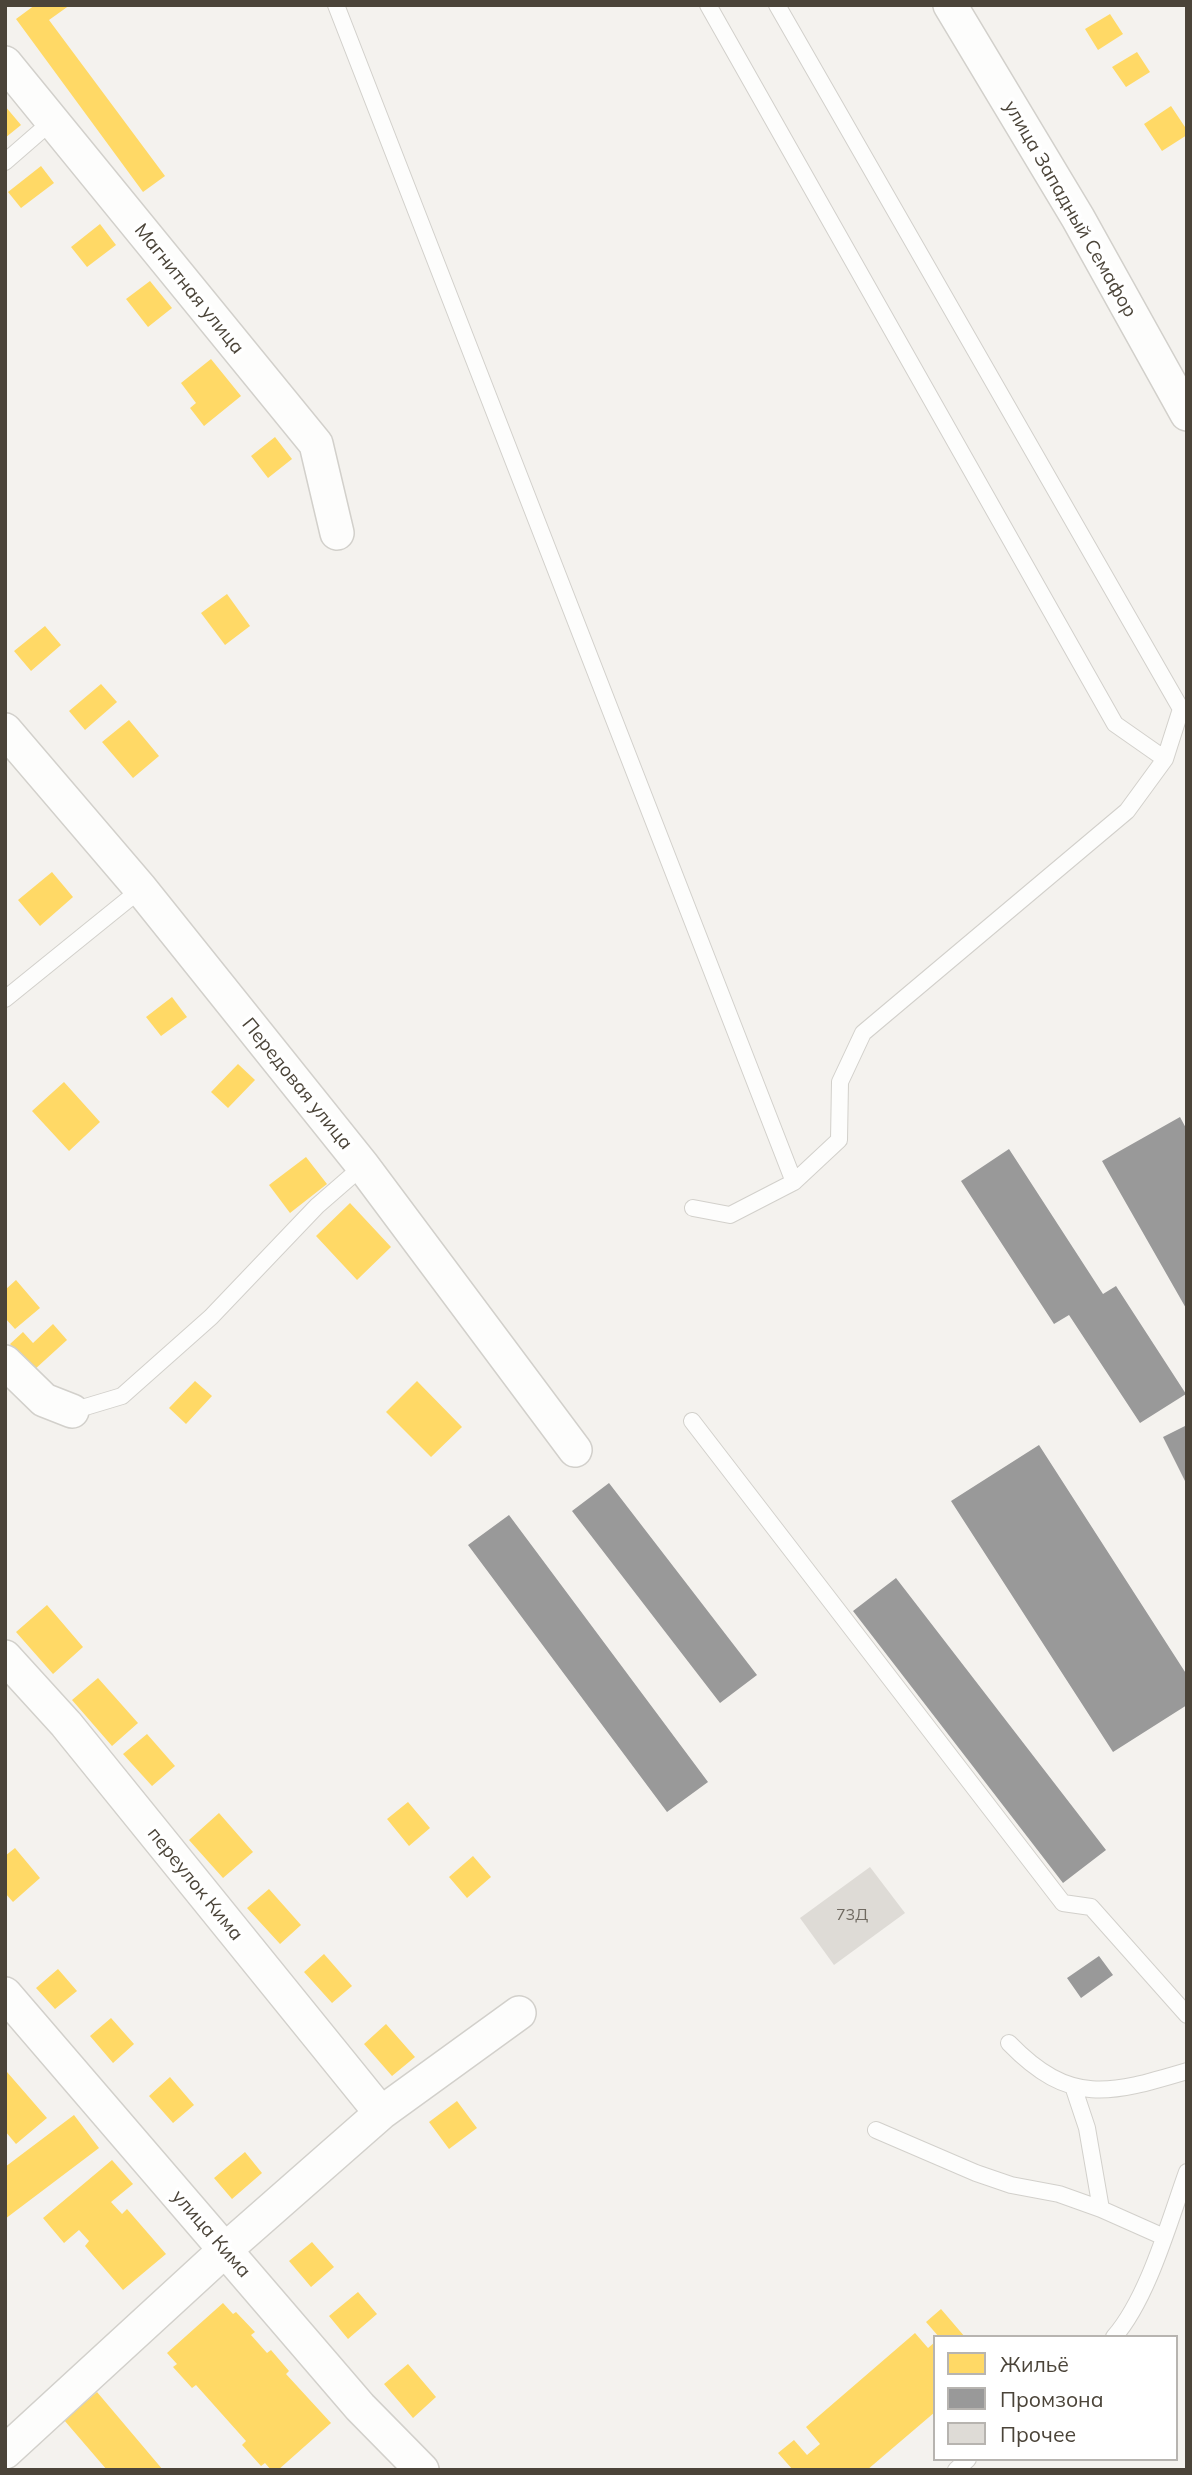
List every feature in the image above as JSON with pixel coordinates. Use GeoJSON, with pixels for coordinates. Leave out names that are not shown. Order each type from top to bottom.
{"type":"FeatureCollection","features":[{"type":"Feature","properties":{"kind":"street","name":"улица Западный Семафор"},"geometry":{"type":"LineString","coordinates":[[950,5],[1078,218],[1187,414]]}},
{"type":"Feature","properties":{"kind":"street","name":"Магнитная улица"},"geometry":{"type":"LineString","coordinates":[[5,63],[316,444],[337,533]]}},
{"type":"Feature","properties":{"kind":"street","name":"Передовая улица"},"geometry":{"type":"LineString","coordinates":[[5,730],[141,889],[363,1166],[575,1451]]}},
{"type":"Feature","properties":{"kind":"street"},"geometry":{"type":"LineString","coordinates":[[5,1362],[44,1400],[72,1411]]}},
{"type":"Feature","properties":{"kind":"street","name":"переулок Кима"},"geometry":{"type":"LineString","coordinates":[[5,1657],[66,1724],[381,2113]]}},
{"type":"Feature","properties":{"kind":"street","name":"улица Кима"},"geometry":{"type":"LineString","coordinates":[[5,1994],[360,2407],[422,2470]]}},
{"type":"Feature","properties":{"kind":"street"},"geometry":{"type":"LineString","coordinates":[[5,2452],[225,2250],[381,2113],[519,2013]]}},
{"type":"Feature","properties":{"kind":"lane"},"geometry":{"type":"LineString","coordinates":[[336,5],[794,1182]]}},
{"type":"Feature","properties":{"kind":"lane"},"geometry":{"type":"LineString","coordinates":[[708,5],[1115,724],[1165,759]]}},
{"type":"Feature","properties":{"kind":"lane"},"geometry":{"type":"LineString","coordinates":[[693,1208],[730,1215],[794,1182],[839,1140],[841,1082],[863,1033],[1127,811],[1165,759],[1181,709],[778,5]]}},
{"type":"Feature","properties":{"kind":"lane"},"geometry":{"type":"LineString","coordinates":[[5,162],[51,122]]}},
{"type":"Feature","properties":{"kind":"lane"},"geometry":{"type":"LineString","coordinates":[[5,999],[141,889]]}},
{"type":"Feature","properties":{"kind":"lane"},"geometry":{"type":"LineString","coordinates":[[72,1411],[122,1396],[211,1317],[317,1206],[363,1166]]}},
{"type":"Feature","properties":{"kind":"lane"},"geometry":{"type":"LineString","coordinates":[[692,1421],[1063,1903],[1091,1907],[1187,2015]]}},
{"type":"Feature","properties":{"kind":"lane"},"geometry":{"type":"LineString","coordinates":[[1009,2043],[1038,2071],[1086,2090],[1118,2089],[1187,2071]]}},
{"type":"Feature","properties":{"kind":"lane"},"geometry":{"type":"LineString","coordinates":[[1073,2086],[1087,2128],[1101,2209]]}},
{"type":"Feature","properties":{"kind":"lane"},"geometry":{"type":"LineString","coordinates":[[876,2130],[976,2173],[1011,2185],[1059,2194],[1164,2237]]}},
{"type":"Feature","properties":{"kind":"lane"},"geometry":{"type":"LineString","coordinates":[[1117,2335],[1130,2319],[1187,2172]]}},
{"type":"Feature","properties":{"kind":"building: Жильё"},"geometry":{"type":"Polygon","coordinates":[[[35,5],[70,5],[49,20],[165,176],[143,192],[16,19],[35,5]]]}},
{"type":"Feature","properties":{"kind":"building: Жильё"},"geometry":{"type":"Polygon","coordinates":[[[1110,14],[1123,34],[1098,50],[1085,29],[1110,14]]]}},
{"type":"Feature","properties":{"kind":"building: Жильё"},"geometry":{"type":"Polygon","coordinates":[[[1137,52],[1150,72],[1126,87],[1112,67],[1137,52]]]}},
{"type":"Feature","properties":{"kind":"building: Жильё"},"geometry":{"type":"Polygon","coordinates":[[[5,106],[21,125],[5,138],[5,106]]]}},
{"type":"Feature","properties":{"kind":"building: Жильё"},"geometry":{"type":"Polygon","coordinates":[[[1171,106],[1187,130],[1187,135],[1162,151],[1144,124],[1171,106]]]}},
{"type":"Feature","properties":{"kind":"building: Жильё"},"geometry":{"type":"Polygon","coordinates":[[[41,166],[54,183],[21,208],[8,192],[41,166]]]}},
{"type":"Feature","properties":{"kind":"building: Жильё"},"geometry":{"type":"Polygon","coordinates":[[[100,224],[116,245],[87,267],[71,247],[100,224]]]}},
{"type":"Feature","properties":{"kind":"building: Жильё"},"geometry":{"type":"Polygon","coordinates":[[[150,281],[172,308],[148,327],[126,299],[150,281]]]}},
{"type":"Feature","properties":{"kind":"building: Жильё"},"geometry":{"type":"Polygon","coordinates":[[[211,359],[241,396],[204,426],[190,408],[196,403],[181,383],[211,359]]]}},
{"type":"Feature","properties":{"kind":"building: Жильё"},"geometry":{"type":"Polygon","coordinates":[[[275,437],[292,459],[268,478],[251,456],[275,437]]]}},
{"type":"Feature","properties":{"kind":"building: Жильё"},"geometry":{"type":"Polygon","coordinates":[[[227,594],[250,626],[225,645],[201,613],[227,594]]]}},
{"type":"Feature","properties":{"kind":"building: Жильё"},"geometry":{"type":"Polygon","coordinates":[[[45,626],[61,645],[31,671],[14,651],[45,626]]]}},
{"type":"Feature","properties":{"kind":"building: Жильё"},"geometry":{"type":"Polygon","coordinates":[[[101,684],[117,702],[85,730],[69,711],[101,684]]]}},
{"type":"Feature","properties":{"kind":"building: Жильё"},"geometry":{"type":"Polygon","coordinates":[[[129,720],[159,756],[133,778],[102,742],[129,720]]]}},
{"type":"Feature","properties":{"kind":"building: Жильё"},"geometry":{"type":"Polygon","coordinates":[[[52,872],[73,897],[40,926],[18,900],[52,872]]]}},
{"type":"Feature","properties":{"kind":"building: Жильё"},"geometry":{"type":"Polygon","coordinates":[[[172,997],[187,1017],[161,1036],[146,1017],[172,997]]]}},
{"type":"Feature","properties":{"kind":"building: Жильё"},"geometry":{"type":"Polygon","coordinates":[[[238,1064],[255,1080],[228,1108],[211,1092],[238,1064]]]}},
{"type":"Feature","properties":{"kind":"building: Жильё"},"geometry":{"type":"Polygon","coordinates":[[[64,1082],[100,1122],[69,1151],[32,1111],[64,1082]]]}},
{"type":"Feature","properties":{"kind":"building: Жильё"},"geometry":{"type":"Polygon","coordinates":[[[306,1157],[327,1184],[290,1213],[269,1185],[306,1157]]]}},
{"type":"Feature","properties":{"kind":"building: Жильё"},"geometry":{"type":"Polygon","coordinates":[[[350,1203],[391,1247],[357,1280],[316,1236],[350,1203]]]}},
{"type":"Feature","properties":{"kind":"building: Жильё"},"geometry":{"type":"Polygon","coordinates":[[[16,1280],[40,1308],[15,1329],[5,1318],[5,1290],[16,1280]]]}},
{"type":"Feature","properties":{"kind":"building: Жильё"},"geometry":{"type":"Polygon","coordinates":[[[53,1324],[67,1340],[34,1370],[10,1344],[23,1332],[33,1343],[53,1324]]]}},
{"type":"Feature","properties":{"kind":"building: Жильё"},"geometry":{"type":"Polygon","coordinates":[[[195,1381],[212,1396],[186,1424],[169,1408],[195,1381]]]}},
{"type":"Feature","properties":{"kind":"building: Жильё"},"geometry":{"type":"Polygon","coordinates":[[[417,1381],[462,1427],[431,1457],[386,1412],[417,1381]]]}},
{"type":"Feature","properties":{"kind":"building: Жильё"},"geometry":{"type":"Polygon","coordinates":[[[47,1605],[83,1647],[53,1674],[16,1632],[47,1605]]]}},
{"type":"Feature","properties":{"kind":"building: Жильё"},"geometry":{"type":"Polygon","coordinates":[[[98,1678],[138,1723],[112,1746],[72,1700],[98,1678]]]}},
{"type":"Feature","properties":{"kind":"building: Жильё"},"geometry":{"type":"Polygon","coordinates":[[[147,1734],[175,1766],[152,1786],[123,1754],[147,1734]]]}},
{"type":"Feature","properties":{"kind":"building: Жильё"},"geometry":{"type":"Polygon","coordinates":[[[408,1802],[430,1828],[409,1846],[387,1819],[408,1802]]]}},
{"type":"Feature","properties":{"kind":"building: Жильё"},"geometry":{"type":"Polygon","coordinates":[[[219,1813],[253,1852],[223,1878],[189,1840],[219,1813]]]}},
{"type":"Feature","properties":{"kind":"building: Жильё"},"geometry":{"type":"Polygon","coordinates":[[[15,1848],[40,1878],[13,1902],[5,1893],[5,1856],[15,1848]]]}},
{"type":"Feature","properties":{"kind":"building: Жильё"},"geometry":{"type":"Polygon","coordinates":[[[473,1856],[491,1877],[467,1898],[449,1877],[473,1856]]]}},
{"type":"Feature","properties":{"kind":"building: Жильё"},"geometry":{"type":"Polygon","coordinates":[[[269,1889],[301,1925],[280,1944],[247,1908],[269,1889]]]}},
{"type":"Feature","properties":{"kind":"building: Жильё"},"geometry":{"type":"Polygon","coordinates":[[[324,1954],[352,1986],[332,2003],[304,1972],[324,1954]]]}},
{"type":"Feature","properties":{"kind":"building: Жильё"},"geometry":{"type":"Polygon","coordinates":[[[58,1969],[77,1991],[55,2009],[36,1988],[58,1969]]]}},
{"type":"Feature","properties":{"kind":"building: Жильё"},"geometry":{"type":"Polygon","coordinates":[[[111,2018],[134,2044],[113,2063],[90,2036],[111,2018]]]}},
{"type":"Feature","properties":{"kind":"building: Жильё"},"geometry":{"type":"Polygon","coordinates":[[[386,2024],[415,2057],[392,2076],[364,2044],[386,2024]]]}},
{"type":"Feature","properties":{"kind":"building: Жильё"},"geometry":{"type":"Polygon","coordinates":[[[7,2072],[47,2118],[16,2144],[5,2131],[7,2072]]]}},
{"type":"Feature","properties":{"kind":"building: Жильё"},"geometry":{"type":"Polygon","coordinates":[[[170,2077],[194,2105],[173,2123],[149,2096],[170,2077]]]}},
{"type":"Feature","properties":{"kind":"building: Жильё"},"geometry":{"type":"Polygon","coordinates":[[[457,2101],[477,2128],[449,2149],[429,2122],[457,2101]]]}},
{"type":"Feature","properties":{"kind":"building: Жильё"},"geometry":{"type":"Polygon","coordinates":[[[74,2115],[99,2148],[5,2219],[5,2167],[74,2115]]]}},
{"type":"Feature","properties":{"kind":"building: Жильё"},"geometry":{"type":"Polygon","coordinates":[[[245,2152],[262,2173],[232,2199],[214,2178],[245,2152]]]}},
{"type":"Feature","properties":{"kind":"building: Жильё"},"geometry":{"type":"Polygon","coordinates":[[[112,2160],[133,2184],[111,2202],[122,2214],[127,2209],[166,2254],[123,2290],[85,2246],[89,2241],[79,2230],[64,2243],[43,2218],[112,2160]]]}},
{"type":"Feature","properties":{"kind":"building: Жильё"},"geometry":{"type":"Polygon","coordinates":[[[312,2242],[334,2267],[311,2287],[289,2261],[312,2242]]]}},
{"type":"Feature","properties":{"kind":"building: Жильё"},"geometry":{"type":"Polygon","coordinates":[[[358,2292],[377,2314],[348,2339],[329,2316],[358,2292]]]}},
{"type":"Feature","properties":{"kind":"building: Жильё"},"geometry":{"type":"Polygon","coordinates":[[[223,2303],[255,2332],[251,2335],[267,2353],[271,2350],[289,2371],[286,2374],[331,2423],[278,2470],[271,2470],[265,2463],[261,2466],[242,2445],[246,2441],[196,2385],[192,2388],[173,2367],[177,2364],[167,2353],[223,2303]]]}},
{"type":"Feature","properties":{"kind":"building: Жильё"},"geometry":{"type":"Polygon","coordinates":[[[941,2309],[963,2335],[937,2335],[926,2322],[941,2309]]]}},
{"type":"Feature","properties":{"kind":"building: Жильё"},"geometry":{"type":"Polygon","coordinates":[[[915,2333],[928,2348],[933,2344],[933,2414],[867,2470],[793,2470],[778,2453],[794,2440],[807,2455],[820,2444],[806,2427],[915,2333]]]}},
{"type":"Feature","properties":{"kind":"building: Жильё"},"geometry":{"type":"Polygon","coordinates":[[[408,2364],[436,2397],[413,2418],[384,2384],[408,2364]]]}},
{"type":"Feature","properties":{"kind":"building: Жильё"},"geometry":{"type":"Polygon","coordinates":[[[97,2392],[163,2470],[107,2470],[64,2420],[97,2392]]]}},
{"type":"Feature","properties":{"kind":"building: Промзона"},"geometry":{"type":"Polygon","coordinates":[[[1180,1117],[1187,1130],[1187,1310],[1102,1161],[1180,1117]]]}},
{"type":"Feature","properties":{"kind":"building: Промзона"},"geometry":{"type":"Polygon","coordinates":[[[1009,1149],[1103,1294],[1116,1286],[1186,1394],[1140,1423],[1069,1315],[1054,1324],[961,1181],[1009,1149]]]}},
{"type":"Feature","properties":{"kind":"building: Промзона"},"geometry":{"type":"Polygon","coordinates":[[[1187,1425],[1187,1485],[1163,1437],[1187,1425]]]}},
{"type":"Feature","properties":{"kind":"building: Промзона"},"geometry":{"type":"Polygon","coordinates":[[[1039,1445],[1187,1675],[1187,1705],[1113,1752],[951,1501],[1039,1445]]]}},
{"type":"Feature","properties":{"kind":"building: Промзона"},"geometry":{"type":"Polygon","coordinates":[[[609,1483],[757,1675],[720,1703],[572,1511],[609,1483]]]}},
{"type":"Feature","properties":{"kind":"building: Промзона"},"geometry":{"type":"Polygon","coordinates":[[[509,1515],[708,1782],[667,1812],[468,1545],[509,1515]]]}},
{"type":"Feature","properties":{"kind":"building: Промзона"},"geometry":{"type":"Polygon","coordinates":[[[896,1578],[1106,1850],[1063,1883],[853,1611],[896,1578]]]}},
{"type":"Feature","properties":{"kind":"building: Промзона"},"geometry":{"type":"Polygon","coordinates":[[[1099,1956],[1113,1975],[1081,1998],[1067,1978],[1099,1956]]]}},
{"type":"Feature","properties":{"kind":"building: Прочее"},"geometry":{"type":"Polygon","coordinates":[[[870,1867],[905,1913],[834,1965],[800,1918],[870,1867]]]}}]}
